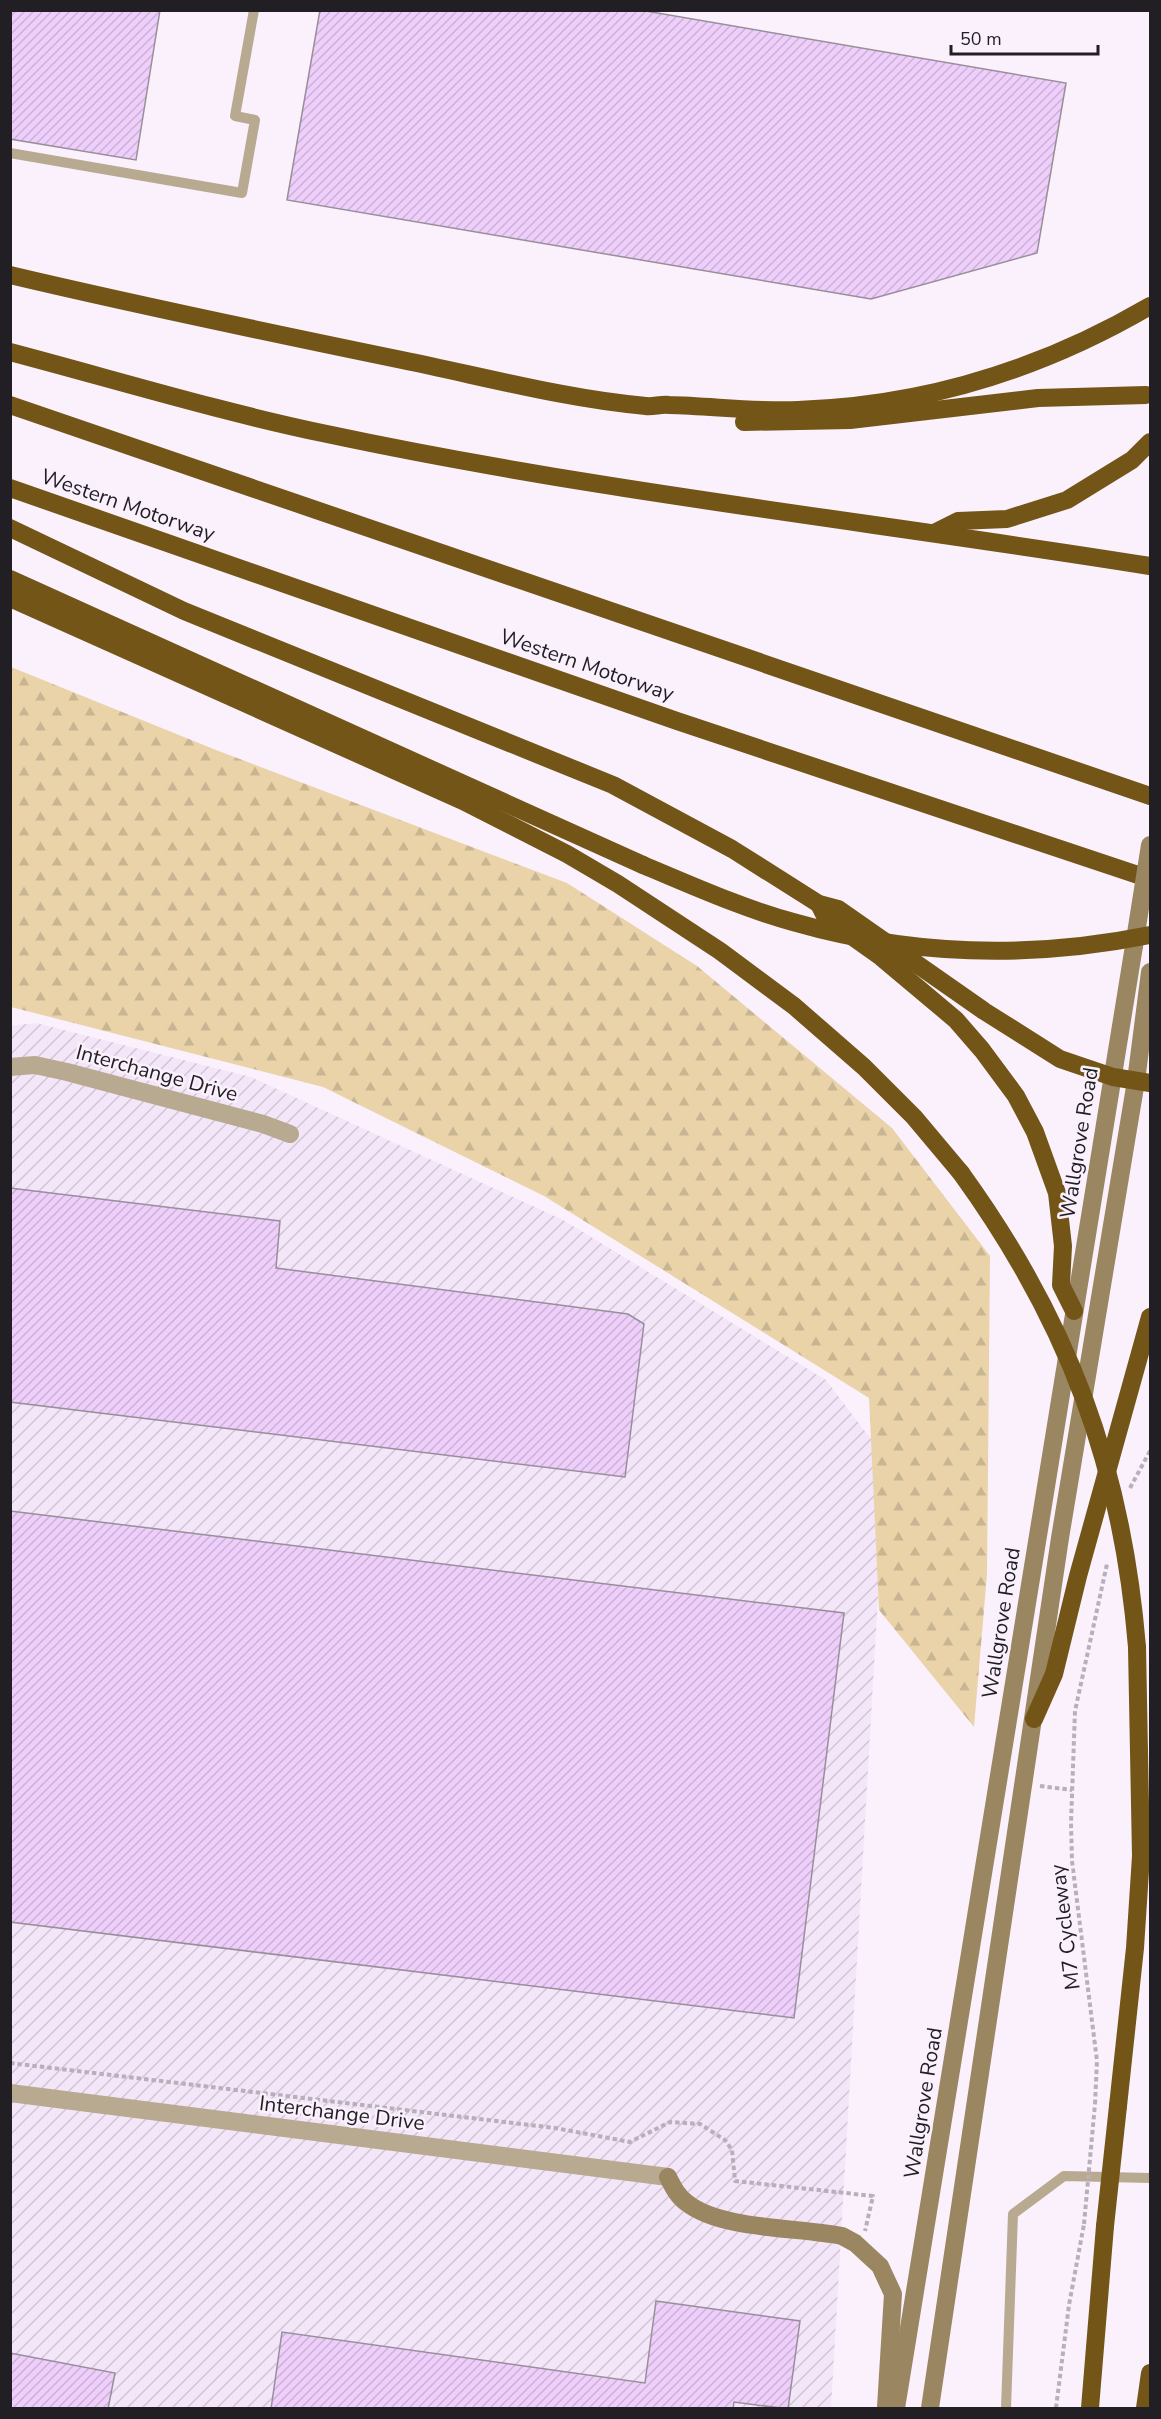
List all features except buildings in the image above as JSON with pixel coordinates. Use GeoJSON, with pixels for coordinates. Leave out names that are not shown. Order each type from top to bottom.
{"type":"FeatureCollection","features":[{"type":"Feature","properties":{"kind":"highway"},"geometry":{"type":"LineString","coordinates":[[10,276],[211,321],[541,388],[649,407],[663,415],[784,423],[850,420],[1038,398],[1146,395]]}},
{"type":"Feature","properties":{"kind":"highway"},"geometry":{"type":"LineString","coordinates":[[649,407],[666,404],[798,411],[883,404],[953,389],[1037,362],[1081,344],[1150,306]]}},
{"type":"Feature","properties":{"kind":"highway"},"geometry":{"type":"LineString","coordinates":[[10,352],[324,434],[441,457],[648,491],[936,532],[1150,566]]}},
{"type":"Feature","properties":{"kind":"highway"},"geometry":{"type":"LineString","coordinates":[[10,405],[1150,796]]}},
{"type":"Feature","properties":{"kind":"highway"},"geometry":{"type":"LineString","coordinates":[[936,532],[958,521],[1007,519],[1067,500],[1132,460],[1150,441]]}},
{"type":"Feature","properties":{"kind":"highway","name":"Western Motorway"},"geometry":{"type":"LineString","coordinates":[[10,488],[677,721],[1150,879]]}},
{"type":"Feature","properties":{"kind":"highway"},"geometry":{"type":"LineString","coordinates":[[10,528],[184,611],[613,785],[732,849],[819,904],[837,909],[984,1011],[1060,1059],[1113,1077],[1143,1082]]}},
{"type":"Feature","properties":{"kind":"highway"},"geometry":{"type":"LineString","coordinates":[[10,579],[643,865],[710,893],[793,922],[869,940],[947,950],[1024,952],[1094,945],[1150,935]]}},
{"type":"Feature","properties":{"kind":"highway"},"geometry":{"type":"LineString","coordinates":[[10,598],[463,801],[567,854],[618,884],[720,951],[794,1006],[864,1067],[914,1117],[961,1173],[1003,1233],[1039,1295],[1071,1360],[1089,1410],[1116,1500],[1130,1571],[1137,1647],[1141,1856]]}},
{"type":"Feature","properties":{"kind":"highway"},"geometry":{"type":"LineString","coordinates":[[819,904],[826,918],[881,957],[956,1020],[982,1050],[1016,1096],[1035,1132],[1057,1193],[1063,1245],[1061,1285],[1074,1311]]}},
{"type":"Feature","properties":{"kind":"highway"},"geometry":{"type":"LineString","coordinates":[[1034,1719],[1054,1674],[1078,1576],[1150,1317]]}},
{"type":"Feature","properties":{"kind":"highway"},"geometry":{"type":"LineString","coordinates":[[1090,2409],[1106,2226],[1135,1947],[1141,1856],[1150,1790]]}},
{"type":"Feature","properties":{"kind":"highway"},"geometry":{"type":"LineString","coordinates":[[1145,2409],[1150,2373]]}},
{"type":"Feature","properties":{"kind":"main road","name":"Wallgrove Road"},"geometry":{"type":"LineString","coordinates":[[896,2409],[1150,845]]}},
{"type":"Feature","properties":{"kind":"main road"},"geometry":{"type":"LineString","coordinates":[[930,2409],[1061,1526],[1143,1082],[1150,972]]}},
{"type":"Feature","properties":{"kind":"main road"},"geometry":{"type":"LineString","coordinates":[[668,2177],[686,2202],[701,2213],[720,2220],[842,2236],[855,2243],[880,2266],[893,2294],[885,2409]]}},
{"type":"Feature","properties":{"kind":"street","name":"Interchange Drive"},"geometry":{"type":"LineString","coordinates":[[10,1066],[35,1065],[67,1072],[263,1124],[290,1134]]}},
{"type":"Feature","properties":{"kind":"street","name":"Interchange Drive"},"geometry":{"type":"LineString","coordinates":[[10,2093],[668,2177]]}},
{"type":"Feature","properties":{"kind":"lane"},"geometry":{"type":"LineString","coordinates":[[10,153],[242,193],[255,120],[235,116],[254,10]]}},
{"type":"Feature","properties":{"kind":"lane"},"geometry":{"type":"LineString","coordinates":[[1006,2409],[1013,2214],[1064,2176],[1150,2178]]}},
{"type":"Feature","properties":{"kind":"path"},"geometry":{"type":"LineString","coordinates":[[1129,1490],[1150,1451]]}},
{"type":"Feature","properties":{"kind":"path","name":"M7 Cycleway"},"geometry":{"type":"LineString","coordinates":[[1056,2409],[1069,2304],[1084,2224],[1097,2061],[1072,1861],[1075,1712],[1108,1557]]}},
{"type":"Feature","properties":{"kind":"path"},"geometry":{"type":"LineString","coordinates":[[1024,1783],[1072,1790]]}},
{"type":"Feature","properties":{"kind":"path"},"geometry":{"type":"LineString","coordinates":[[10,2063],[555,2128],[630,2142],[670,2122],[686,2121],[707,2128],[725,2140],[732,2150],[735,2181],[873,2196],[866,2226]]}},
{"type":"Feature","properties":{"kind":"shaded area"},"geometry":{"type":"Polygon","coordinates":[[[36,1023],[251,1077],[563,1220],[826,1380],[886,1459],[831,2408],[11,2408],[10,1026],[36,1023]]]}},
{"type":"Feature","properties":{"kind":"green space"},"geometry":{"type":"Polygon","coordinates":[[[11,667],[216,750],[567,883],[697,966],[892,1128],[990,1256],[987,1574],[974,1727],[879,1610],[869,1398],[544,1196],[323,1087],[11,1007],[11,667]]]}}]}
